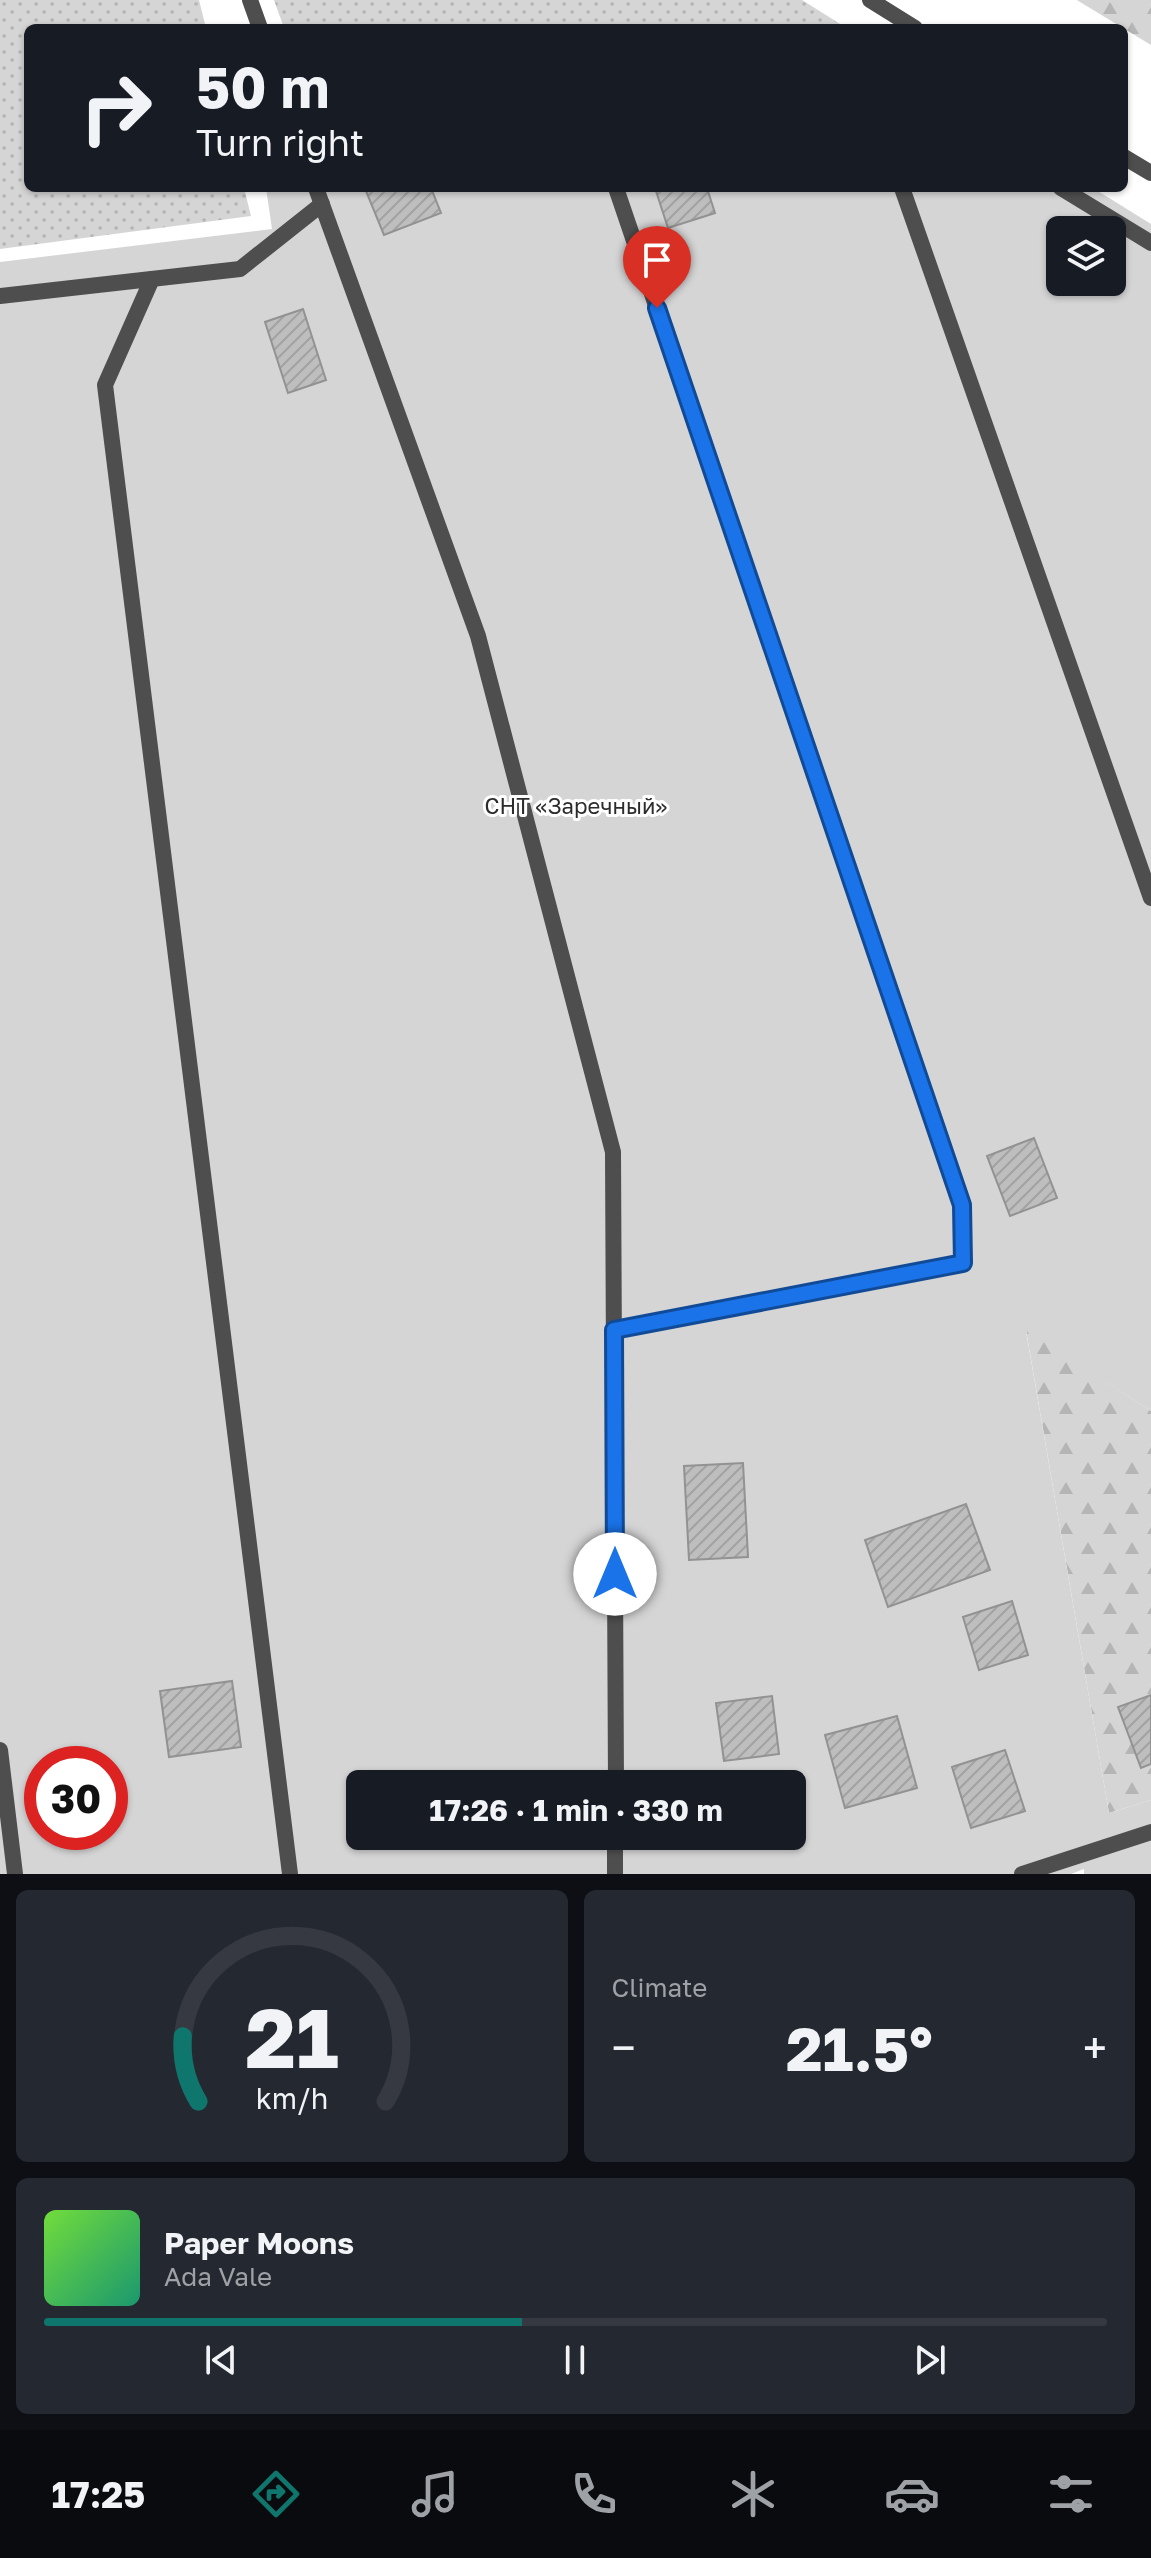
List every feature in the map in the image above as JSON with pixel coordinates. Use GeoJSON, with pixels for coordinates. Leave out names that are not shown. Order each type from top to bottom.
{"type":"FeatureCollection","features":[{"type":"Feature","properties":{"kind":"street"},"geometry":{"type":"LineString","coordinates":[[250,0],[259,24]]}},
{"type":"Feature","properties":{"kind":"street"},"geometry":{"type":"LineString","coordinates":[[870,0],[909,24]]}},
{"type":"Feature","properties":{"kind":"street"},"geometry":{"type":"LineString","coordinates":[[1128,159],[1151,173]]}},
{"type":"Feature","properties":{"kind":"street"},"geometry":{"type":"LineString","coordinates":[[614,1330],[963,1263],[962,1205],[617,192]]}},
{"type":"Feature","properties":{"kind":"street"},"geometry":{"type":"LineString","coordinates":[[903,192],[1151,898]]}},
{"type":"Feature","properties":{"kind":"street"},"geometry":{"type":"LineString","coordinates":[[1068,192],[1151,243]]}},
{"type":"Feature","properties":{"kind":"street"},"geometry":{"type":"LineString","coordinates":[[0,296],[240,269],[319,196],[478,636],[613,1152],[616,1770]]}},
{"type":"Feature","properties":{"kind":"street"},"geometry":{"type":"LineString","coordinates":[[152,279],[105,385],[290,1874]]}},
{"type":"Feature","properties":{"kind":"street"},"geometry":{"type":"LineString","coordinates":[[0,1750],[15,1874]]}},
{"type":"Feature","properties":{"kind":"street"},"geometry":{"type":"LineString","coordinates":[[1022,1874],[1151,1832]]}},
{"type":"Feature","properties":{"kind":"street"},"geometry":{"type":"LineString","coordinates":[[615,1850],[615,1874]]}},
{"type":"Feature","properties":{"kind":"green space"},"geometry":{"type":"Polygon","coordinates":[[[0,0],[199,0],[205,24],[24,24],[24,192],[245,192],[251,216],[0,249],[0,0]]]}},
{"type":"Feature","properties":{"kind":"green space"},"geometry":{"type":"Polygon","coordinates":[[[274,0],[802,0],[840,24],[283,24],[274,0]]]}},
{"type":"Feature","properties":{"kind":"green space"},"geometry":{"type":"Polygon","coordinates":[[[1077,0],[1151,0],[1151,45],[1128,31],[1128,24],[1116,24],[1077,0]]]}},
{"type":"Feature","properties":{"kind":"green space","name":"СНТ «Заречный»"},"geometry":{"type":"Polygon","coordinates":[[[267,192],[1099,192],[1151,224],[1151,1411],[1026,1331],[1109,1813],[1151,1800],[1151,1874],[1084,1874],[1084,1869],[1071,1874],[0,1874],[0,262],[272,229],[267,192]]]}},
{"type":"Feature","properties":{"kind":"green space"},"geometry":{"type":"Polygon","coordinates":[[[1026,1330],[1151,1411],[1151,1800],[1109,1813],[1026,1330]]]}},
{"type":"Feature","properties":{"kind":"building"},"geometry":{"type":"Polygon","coordinates":[[[366,192],[433,192],[441,213],[384,235],[366,192]]]}},
{"type":"Feature","properties":{"kind":"building"},"geometry":{"type":"Polygon","coordinates":[[[656,192],[708,192],[715,213],[668,228],[656,192]]]}},
{"type":"Feature","properties":{"kind":"building"},"geometry":{"type":"Polygon","coordinates":[[[303,309],[326,380],[288,393],[265,322],[303,309]]]}},
{"type":"Feature","properties":{"kind":"building"},"geometry":{"type":"Polygon","coordinates":[[[1034,1138],[1057,1198],[1010,1216],[987,1156],[1034,1138]]]}},
{"type":"Feature","properties":{"kind":"building"},"geometry":{"type":"Polygon","coordinates":[[[743,1463],[748,1557],[689,1560],[684,1466],[743,1463]]]}},
{"type":"Feature","properties":{"kind":"building"},"geometry":{"type":"Polygon","coordinates":[[[966,1504],[990,1570],[888,1607],[865,1540],[966,1504]]]}},
{"type":"Feature","properties":{"kind":"building"},"geometry":{"type":"Polygon","coordinates":[[[1012,1601],[1028,1655],[979,1670],[963,1617],[1012,1601]]]}},
{"type":"Feature","properties":{"kind":"building"},"geometry":{"type":"Polygon","coordinates":[[[232,1681],[241,1747],[169,1757],[160,1691],[232,1681]]]}},
{"type":"Feature","properties":{"kind":"building"},"geometry":{"type":"Polygon","coordinates":[[[1151,1695],[1151,1764],[1141,1768],[1118,1707],[1151,1695]]]}},
{"type":"Feature","properties":{"kind":"building"},"geometry":{"type":"Polygon","coordinates":[[[772,1696],[779,1754],[724,1761],[716,1703],[772,1696]]]}},
{"type":"Feature","properties":{"kind":"building"},"geometry":{"type":"Polygon","coordinates":[[[897,1716],[917,1788],[845,1808],[825,1735],[897,1716]]]}},
{"type":"Feature","properties":{"kind":"building"},"geometry":{"type":"Polygon","coordinates":[[[1005,1750],[1025,1811],[971,1828],[952,1767],[1005,1750]]]}},
{"type":"Feature","properties":{"kind":"route"},"geometry":{"type":"LineString","coordinates":[[615,1574],[614,1330],[963,1263],[962,1205],[657,308]]}}]}
